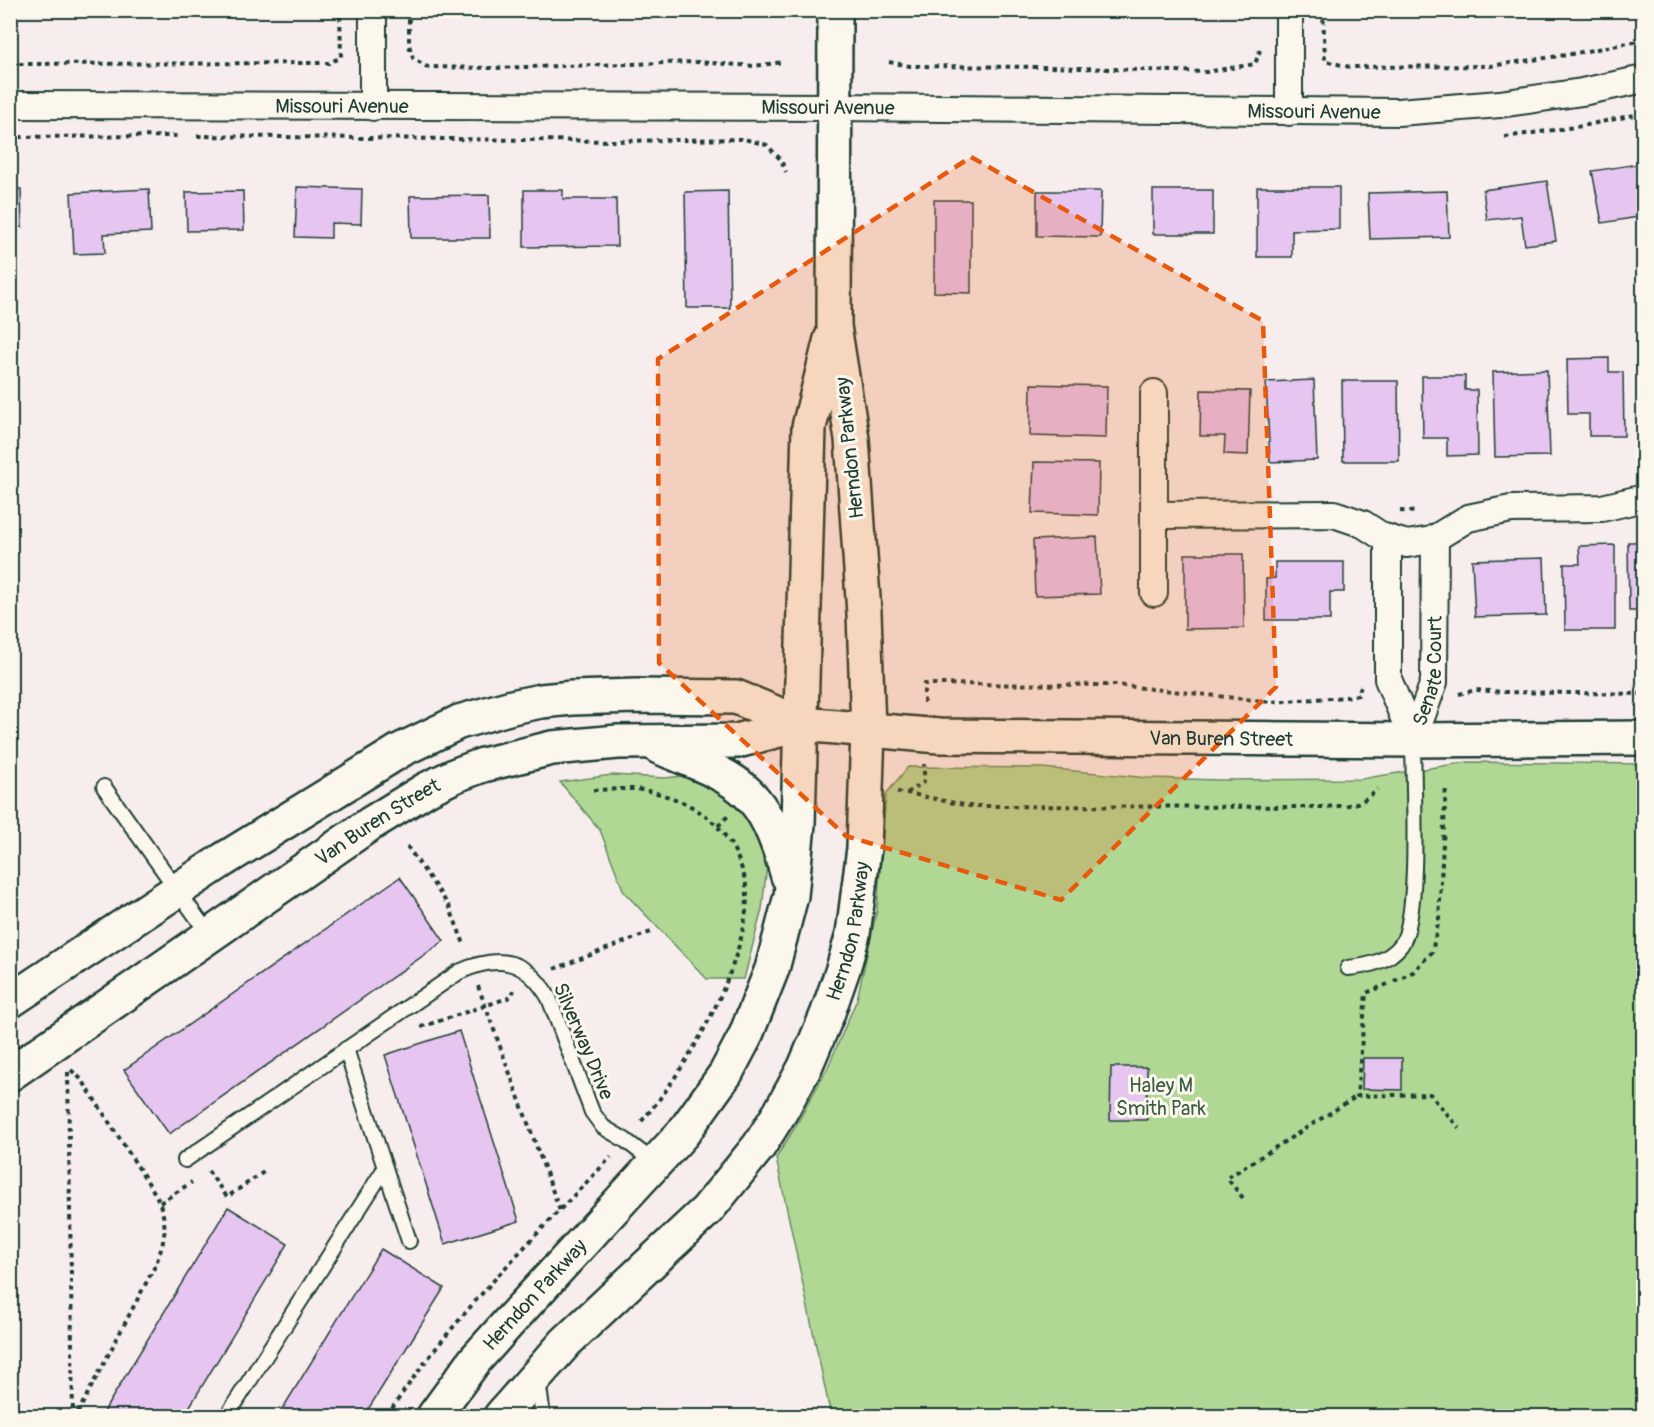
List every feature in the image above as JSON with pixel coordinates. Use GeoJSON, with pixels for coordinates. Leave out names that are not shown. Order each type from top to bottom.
{"type":"FeatureCollection","features":[{"type":"Feature","properties":{"kind":"main road","name":"Herndon Parkway"},"geometry":{"type":"LineString","coordinates":[[501,1416],[566,1342],[707,1210],[759,1146],[805,1067],[830,1006],[853,934],[864,848],[868,730],[864,613],[852,439],[834,326],[835,10]]}},
{"type":"Feature","properties":{"kind":"main road","name":"Herndon Parkway"},"geometry":{"type":"LineString","coordinates":[[434,1416],[475,1360],[516,1313],[657,1164],[707,1102],[745,1037],[772,969],[792,887],[798,824],[809,427],[834,326]]}},
{"type":"Feature","properties":{"kind":"main road","name":"Van Buren Street"},"geometry":{"type":"LineString","coordinates":[[10,1000],[177,891],[401,750],[459,722],[541,701],[572,698],[736,697],[802,724],[939,736],[1413,740],[1644,738]]}},
{"type":"Feature","properties":{"kind":"main road","name":"Van Buren Street"},"geometry":{"type":"LineString","coordinates":[[10,1074],[370,824],[427,789],[456,775],[483,765],[552,748],[643,741],[737,741],[802,724]]}},
{"type":"Feature","properties":{"kind":"main road"},"geometry":{"type":"LineString","coordinates":[[643,741],[722,774],[750,793],[774,831],[792,887]]}},
{"type":"Feature","properties":{"kind":"street"},"geometry":{"type":"LineString","coordinates":[[372,107],[373,10]]}},
{"type":"Feature","properties":{"kind":"street"},"geometry":{"type":"LineString","coordinates":[[1289,10],[1289,112]]}},
{"type":"Feature","properties":{"kind":"street","name":"Missouri Avenue"},"geometry":{"type":"LineString","coordinates":[[10,105],[835,107],[1398,112],[1500,104],[1582,92],[1644,79]]}},
{"type":"Feature","properties":{"kind":"street"},"geometry":{"type":"LineString","coordinates":[[1154,393],[1154,593]]}},
{"type":"Feature","properties":{"kind":"street"},"geometry":{"type":"LineString","coordinates":[[1154,516],[1334,514],[1407,544],[1435,538],[1468,518],[1511,509],[1602,507],[1644,498]]}},
{"type":"Feature","properties":{"kind":"street","name":"Senate Court"},"geometry":{"type":"LineString","coordinates":[[1388,538],[1388,679],[1413,740]]}},
{"type":"Feature","properties":{"kind":"street","name":"Senate Court"},"geometry":{"type":"LineString","coordinates":[[1413,740],[1434,682],[1435,538]]}},
{"type":"Feature","properties":{"kind":"lane"},"geometry":{"type":"LineString","coordinates":[[1348,968],[1384,959],[1402,944],[1408,931],[1411,916],[1413,864],[1413,740]]}},
{"type":"Feature","properties":{"kind":"lane"},"geometry":{"type":"LineString","coordinates":[[104,787],[210,936]]}},
{"type":"Feature","properties":{"kind":"lane","name":"Silverway Drive"},"geometry":{"type":"LineString","coordinates":[[190,1157],[459,972],[483,962],[496,961],[523,968],[549,998],[597,1120],[603,1127],[626,1140],[657,1164]]}},
{"type":"Feature","properties":{"kind":"lane"},"geometry":{"type":"LineString","coordinates":[[346,1048],[409,1241]]}},
{"type":"Feature","properties":{"kind":"lane"},"geometry":{"type":"LineString","coordinates":[[227,1416],[385,1168]]}},
{"type":"Feature","properties":{"kind":"lane"},"geometry":{"type":"LineString","coordinates":[[537,1374],[543,1416]]}},
{"type":"Feature","properties":{"kind":"path"},"geometry":{"type":"LineString","coordinates":[[10,64],[329,63],[341,57],[339,10]]}},
{"type":"Feature","properties":{"kind":"path"},"geometry":{"type":"LineString","coordinates":[[409,10],[409,45],[413,58],[427,67],[494,68],[697,62],[754,66],[783,62]]}},
{"type":"Feature","properties":{"kind":"path"},"geometry":{"type":"LineString","coordinates":[[1323,10],[1324,61],[1350,67],[1490,66],[1566,55],[1644,40]]}},
{"type":"Feature","properties":{"kind":"path"},"geometry":{"type":"LineString","coordinates":[[889,62],[910,66],[1206,72],[1255,64],[1262,44]]}},
{"type":"Feature","properties":{"kind":"path"},"geometry":{"type":"LineString","coordinates":[[1504,137],[1582,126],[1644,113]]}},
{"type":"Feature","properties":{"kind":"path"},"geometry":{"type":"LineString","coordinates":[[10,137],[188,136],[615,141],[744,139],[767,145],[781,160],[786,172]]}},
{"type":"Feature","properties":{"kind":"path"},"geometry":{"type":"LineString","coordinates":[[1393,510],[1418,512]]}},
{"type":"Feature","properties":{"kind":"path"},"geometry":{"type":"LineString","coordinates":[[924,684],[1117,685],[1271,702],[1336,699],[1358,695],[1364,676]]}},
{"type":"Feature","properties":{"kind":"path"},"geometry":{"type":"LineString","coordinates":[[1456,687],[1459,695],[1476,690],[1644,694]]}},
{"type":"Feature","properties":{"kind":"path"},"geometry":{"type":"LineString","coordinates":[[924,782],[907,793],[969,806],[1324,807],[1361,803],[1377,789]]}},
{"type":"Feature","properties":{"kind":"path"},"geometry":{"type":"LineString","coordinates":[[1357,1096],[1366,993],[1413,972],[1432,952],[1439,919],[1446,786]]}},
{"type":"Feature","properties":{"kind":"path"},"geometry":{"type":"LineString","coordinates":[[593,790],[649,791],[679,801],[708,817],[718,826],[732,848],[742,870],[747,894],[744,926],[738,948],[708,1021],[666,1091],[639,1124]]}},
{"type":"Feature","properties":{"kind":"path"},"geometry":{"type":"LineString","coordinates":[[407,846],[449,906],[464,944]]}},
{"type":"Feature","properties":{"kind":"path"},"geometry":{"type":"LineString","coordinates":[[550,970],[651,932]]}},
{"type":"Feature","properties":{"kind":"path"},"geometry":{"type":"LineString","coordinates":[[478,985],[560,1210]]}},
{"type":"Feature","properties":{"kind":"path"},"geometry":{"type":"LineString","coordinates":[[417,1028],[511,998],[516,986]]}},
{"type":"Feature","properties":{"kind":"path"},"geometry":{"type":"LineString","coordinates":[[68,1068],[82,1080],[160,1203],[165,1234],[160,1256],[75,1416],[68,1068]]}},
{"type":"Feature","properties":{"kind":"path"},"geometry":{"type":"LineString","coordinates":[[1243,1198],[1227,1178],[1357,1096],[1430,1094],[1459,1128]]}},
{"type":"Feature","properties":{"kind":"path"},"geometry":{"type":"LineString","coordinates":[[387,1416],[471,1306],[614,1153]]}},
{"type":"Feature","properties":{"kind":"path"},"geometry":{"type":"LineString","coordinates":[[190,1157],[208,1171],[227,1197],[265,1172]]}},
{"type":"Feature","properties":{"kind":"path"},"geometry":{"type":"LineString","coordinates":[[160,1203],[208,1171]]}},
{"type":"Feature","properties":{"kind":"highlighted area"},"geometry":{"type":"Polygon","coordinates":[[[971,157],[1263,321],[1276,687],[1061,900],[846,836],[659,663],[658,359],[971,157]]]}},
{"type":"Feature","properties":{"kind":"green space","name":"Haley M Smith Park"},"geometry":{"type":"Polygon","coordinates":[[[1468,762],[1643,764],[1643,1416],[831,1416],[776,1158],[828,1067],[857,999],[877,910],[886,794],[908,767],[1043,768],[1149,778],[1221,780],[1360,779],[1468,762]]]}},
{"type":"Feature","properties":{"kind":"green space"},"geometry":{"type":"Polygon","coordinates":[[[699,774],[743,779],[768,856],[762,909],[744,979],[707,979],[624,892],[600,830],[560,782],[612,775],[665,778],[699,774]]]}},
{"type":"Feature","properties":{"kind":"building"},"geometry":{"type":"Polygon","coordinates":[[[457,10],[558,10],[457,15],[457,10]]]}},
{"type":"Feature","properties":{"kind":"building"},"geometry":{"type":"Polygon","coordinates":[[[951,10],[1047,10],[1047,14],[951,14],[951,10]]]}},
{"type":"Feature","properties":{"kind":"building"},"geometry":{"type":"Polygon","coordinates":[[[1644,163],[1644,216],[1602,223],[1592,171],[1644,163]]]}},
{"type":"Feature","properties":{"kind":"building"},"geometry":{"type":"Polygon","coordinates":[[[1547,181],[1556,241],[1525,245],[1521,216],[1487,220],[1483,190],[1547,181]]]}},
{"type":"Feature","properties":{"kind":"building"},"geometry":{"type":"Polygon","coordinates":[[[297,187],[362,189],[361,224],[331,223],[331,238],[295,237],[297,187]]]}},
{"type":"Feature","properties":{"kind":"building"},"geometry":{"type":"Polygon","coordinates":[[[1257,187],[1339,187],[1339,229],[1292,230],[1292,257],[1257,257],[1257,187]]]}},
{"type":"Feature","properties":{"kind":"building"},"geometry":{"type":"Polygon","coordinates":[[[10,189],[21,189],[22,227],[10,228],[10,189]]]}},
{"type":"Feature","properties":{"kind":"building"},"geometry":{"type":"Polygon","coordinates":[[[149,189],[151,232],[104,234],[105,253],[74,254],[71,193],[149,189]]]}},
{"type":"Feature","properties":{"kind":"building"},"geometry":{"type":"Polygon","coordinates":[[[524,190],[563,190],[563,199],[616,199],[617,246],[524,247],[524,190]]]}},
{"type":"Feature","properties":{"kind":"building"},"geometry":{"type":"Polygon","coordinates":[[[1153,190],[1213,190],[1213,234],[1153,234],[1153,190]]]}},
{"type":"Feature","properties":{"kind":"building"},"geometry":{"type":"Polygon","coordinates":[[[243,191],[244,230],[187,231],[186,192],[243,191]]]}},
{"type":"Feature","properties":{"kind":"building"},"geometry":{"type":"Polygon","coordinates":[[[728,191],[730,308],[687,308],[685,192],[728,191]]]}},
{"type":"Feature","properties":{"kind":"building"},"geometry":{"type":"Polygon","coordinates":[[[1037,191],[1101,191],[1100,237],[1037,236],[1037,191]]]}},
{"type":"Feature","properties":{"kind":"building"},"geometry":{"type":"Polygon","coordinates":[[[1447,191],[1449,237],[1370,239],[1368,193],[1447,191]]]}},
{"type":"Feature","properties":{"kind":"building"},"geometry":{"type":"Polygon","coordinates":[[[489,195],[490,238],[411,238],[410,196],[489,195]]]}},
{"type":"Feature","properties":{"kind":"building"},"geometry":{"type":"Polygon","coordinates":[[[934,200],[971,200],[971,293],[934,292],[934,200]]]}},
{"type":"Feature","properties":{"kind":"building"},"geometry":{"type":"Polygon","coordinates":[[[1609,358],[1609,372],[1623,372],[1624,436],[1589,436],[1589,414],[1568,414],[1567,359],[1609,358]]]}},
{"type":"Feature","properties":{"kind":"building"},"geometry":{"type":"Polygon","coordinates":[[[1547,370],[1550,456],[1495,457],[1493,372],[1547,370]]]}},
{"type":"Feature","properties":{"kind":"building"},"geometry":{"type":"Polygon","coordinates":[[[1422,376],[1465,376],[1465,390],[1477,390],[1478,455],[1447,456],[1447,438],[1423,438],[1422,376]]]}},
{"type":"Feature","properties":{"kind":"building"},"geometry":{"type":"Polygon","coordinates":[[[1314,380],[1317,460],[1270,462],[1266,382],[1314,380]]]}},
{"type":"Feature","properties":{"kind":"building"},"geometry":{"type":"Polygon","coordinates":[[[1342,381],[1398,381],[1399,461],[1343,461],[1342,381]]]}},
{"type":"Feature","properties":{"kind":"building"},"geometry":{"type":"Polygon","coordinates":[[[1031,384],[1107,386],[1106,438],[1030,436],[1031,384]]]}},
{"type":"Feature","properties":{"kind":"building"},"geometry":{"type":"Polygon","coordinates":[[[1201,390],[1250,391],[1248,455],[1224,454],[1225,436],[1200,436],[1201,390]]]}},
{"type":"Feature","properties":{"kind":"building"},"geometry":{"type":"Polygon","coordinates":[[[1034,462],[1099,463],[1098,515],[1032,513],[1034,462]]]}},
{"type":"Feature","properties":{"kind":"building"},"geometry":{"type":"Polygon","coordinates":[[[1097,537],[1100,594],[1035,596],[1033,540],[1097,537]]]}},
{"type":"Feature","properties":{"kind":"building"},"geometry":{"type":"Polygon","coordinates":[[[1628,542],[1644,542],[1644,611],[1629,611],[1628,542]]]}},
{"type":"Feature","properties":{"kind":"building"},"geometry":{"type":"Polygon","coordinates":[[[1615,545],[1615,630],[1565,630],[1564,564],[1580,564],[1579,546],[1615,545]]]}},
{"type":"Feature","properties":{"kind":"building"},"geometry":{"type":"Polygon","coordinates":[[[1185,554],[1243,554],[1244,628],[1185,629],[1185,554]]]}},
{"type":"Feature","properties":{"kind":"building"},"geometry":{"type":"Polygon","coordinates":[[[1544,558],[1546,615],[1475,617],[1472,560],[1544,558]]]}},
{"type":"Feature","properties":{"kind":"building"},"geometry":{"type":"Polygon","coordinates":[[[1275,562],[1344,562],[1344,592],[1330,592],[1330,620],[1266,620],[1266,579],[1275,578],[1275,562]]]}},
{"type":"Feature","properties":{"kind":"building"},"geometry":{"type":"Polygon","coordinates":[[[400,877],[444,941],[169,1134],[124,1070],[400,877]]]}},
{"type":"Feature","properties":{"kind":"building"},"geometry":{"type":"Polygon","coordinates":[[[459,1031],[519,1221],[445,1244],[385,1055],[459,1031]]]}},
{"type":"Feature","properties":{"kind":"building"},"geometry":{"type":"Polygon","coordinates":[[[1363,1058],[1402,1058],[1402,1090],[1362,1089],[1363,1058]]]}},
{"type":"Feature","properties":{"kind":"building"},"geometry":{"type":"Polygon","coordinates":[[[1111,1067],[1147,1067],[1147,1120],[1110,1120],[1111,1067]]]}},
{"type":"Feature","properties":{"kind":"building"},"geometry":{"type":"Polygon","coordinates":[[[228,1207],[288,1244],[184,1416],[101,1416],[228,1207]]]}},
{"type":"Feature","properties":{"kind":"building"},"geometry":{"type":"Polygon","coordinates":[[[381,1249],[444,1288],[364,1416],[278,1416],[381,1249]]]}}]}
